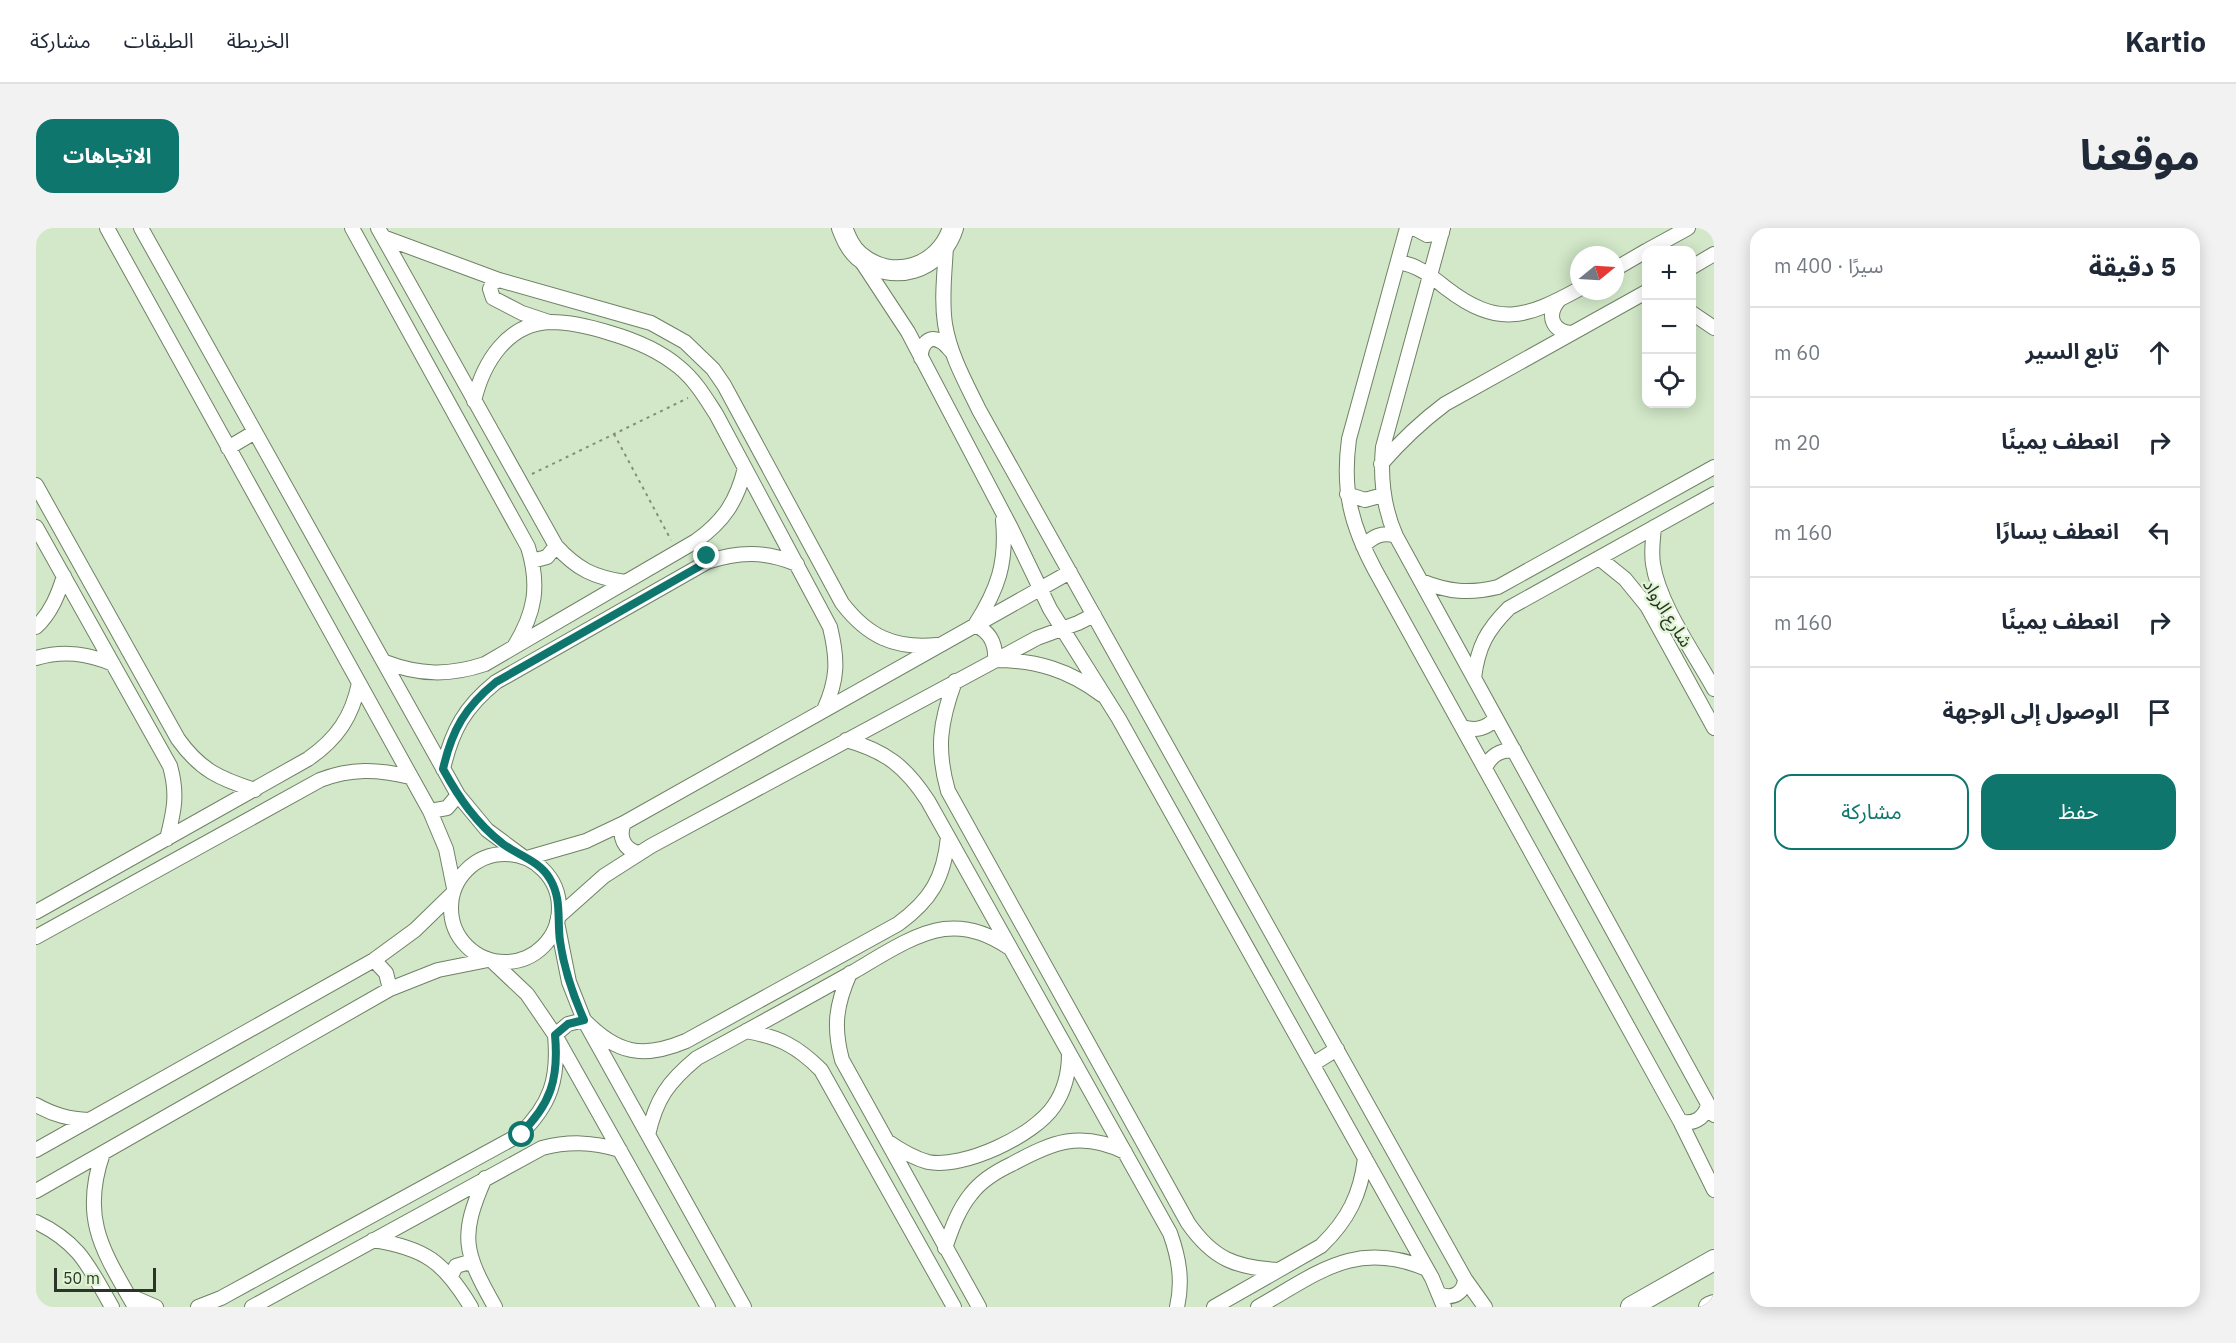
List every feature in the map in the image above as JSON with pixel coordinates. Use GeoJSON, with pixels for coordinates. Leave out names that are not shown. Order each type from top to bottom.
{"type":"FeatureCollection","features":[{"type":"Feature","properties":{"kind":"street"},"geometry":{"type":"LineString","coordinates":[[107,228],[430,811],[446,849],[453,891],[452,921],[457,934],[476,954],[490,960],[506,963],[519,961],[532,955],[548,941],[558,920],[588,889],[638,853],[1037,638],[1094,615]]}},
{"type":"Feature","properties":{"kind":"street"},"geometry":{"type":"LineString","coordinates":[[141,228],[458,795],[487,830],[539,866],[552,882],[559,903],[558,920],[569,982],[584,1020],[744,1307]]}},
{"type":"Feature","properties":{"kind":"street"},"geometry":{"type":"LineString","coordinates":[[352,228],[522,534],[532,561],[535,584],[533,606],[526,628],[514,647]]}},
{"type":"Feature","properties":{"kind":"street"},"geometry":{"type":"LineString","coordinates":[[842,228],[848,242],[897,316],[921,358],[1002,512],[1039,589],[1061,628],[1107,698],[1313,1064],[1442,1301],[1455,1296],[1462,1289],[1465,1279]]}},
{"type":"Feature","properties":{"kind":"street"},"geometry":{"type":"LineString","coordinates":[[1407,228],[1349,439],[1346,476],[1347,494],[1353,520],[1363,546],[1680,1121],[1714,1190]]}},
{"type":"Feature","properties":{"kind":"street"},"geometry":{"type":"LineString","coordinates":[[1414,228],[1427,235],[1443,230]]}},
{"type":"Feature","properties":{"kind":"street"},"geometry":{"type":"LineString","coordinates":[[1656,246],[1688,228]]}},
{"type":"Feature","properties":{"kind":"street"},"geometry":{"type":"LineString","coordinates":[[1443,230],[1386,430],[1381,464],[1383,495],[1396,536],[1711,1110],[1698,1120],[1686,1123],[1680,1121]]}},
{"type":"Feature","properties":{"kind":"street"},"geometry":{"type":"LineString","coordinates":[[381,233],[499,280],[651,323],[677,336],[700,354],[713,369],[734,402],[837,595],[853,618],[867,630],[891,642],[919,647],[937,645]]}},
{"type":"Feature","properties":{"kind":"street"},"geometry":{"type":"LineString","coordinates":[[381,233],[556,546],[586,572],[605,579],[625,582]]}},
{"type":"Feature","properties":{"kind":"street"},"geometry":{"type":"LineString","coordinates":[[857,255],[887,270],[904,271],[920,267],[927,262],[951,233]]}},
{"type":"Feature","properties":{"kind":"street"},"geometry":{"type":"LineString","coordinates":[[951,233],[944,309],[948,339],[980,410],[1465,1279],[1485,1307]]}},
{"type":"Feature","properties":{"kind":"street"},"geometry":{"type":"LineString","coordinates":[[1624,264],[1642,254]]}},
{"type":"Feature","properties":{"kind":"street"},"geometry":{"type":"LineString","coordinates":[[1696,265],[1714,254]]}},
{"type":"Feature","properties":{"kind":"street"},"geometry":{"type":"LineString","coordinates":[[1398,262],[1415,266],[1466,302],[1490,313],[1526,314],[1570,294]]}},
{"type":"Feature","properties":{"kind":"street"},"geometry":{"type":"LineString","coordinates":[[499,280],[493,283],[490,289],[493,298],[522,313],[550,322],[597,329],[643,345],[681,368],[702,392],[830,627],[836,648],[837,669],[833,691],[824,710]]}},
{"type":"Feature","properties":{"kind":"street"},"geometry":{"type":"LineString","coordinates":[[1559,300],[1553,306],[1552,322],[1564,333],[1572,333]]}},
{"type":"Feature","properties":{"kind":"street"},"geometry":{"type":"LineString","coordinates":[[1381,464],[1400,442],[1445,404],[1572,333],[1640,300]]}},
{"type":"Feature","properties":{"kind":"street"},"geometry":{"type":"LineString","coordinates":[[1696,317],[1714,328]]}},
{"type":"Feature","properties":{"kind":"street"},"geometry":{"type":"LineString","coordinates":[[474,401],[486,363],[498,348],[513,335],[550,322]]}},
{"type":"Feature","properties":{"kind":"street"},"geometry":{"type":"LineString","coordinates":[[921,358],[924,344],[932,339],[941,341],[953,354]]}},
{"type":"Feature","properties":{"kind":"street"},"geometry":{"type":"LineString","coordinates":[[228,448],[255,432]]}},
{"type":"Feature","properties":{"kind":"street"},"geometry":{"type":"LineString","coordinates":[[1420,581],[1439,589],[1459,592],[1478,592],[1498,587],[1714,467]]}},
{"type":"Feature","properties":{"kind":"street"},"geometry":{"type":"LineString","coordinates":[[385,662],[414,671],[445,674],[485,664],[696,541],[724,518],[734,503],[745,468]]}},
{"type":"Feature","properties":{"kind":"street"},"geometry":{"type":"LineString","coordinates":[[36,485],[189,755],[218,777],[255,790]]}},
{"type":"Feature","properties":{"kind":"street"},"geometry":{"type":"LineString","coordinates":[[1347,494],[1365,500],[1383,495]]}},
{"type":"Feature","properties":{"kind":"street"},"geometry":{"type":"LineString","coordinates":[[1474,678],[1477,658],[1484,639],[1495,622],[1509,608],[1714,494]]}},
{"type":"Feature","properties":{"kind":"street"},"geometry":{"type":"LineString","coordinates":[[975,625],[989,603],[1004,558],[1002,512]]}},
{"type":"Feature","properties":{"kind":"street"},"geometry":{"type":"LineString","coordinates":[[36,527],[170,766],[175,783],[176,801],[167,839]]}},
{"type":"Feature","properties":{"kind":"street","name":"شارع الرواد"},"geometry":{"type":"LineString","coordinates":[[1654,527],[1653,563],[1663,597],[1714,689]]}},
{"type":"Feature","properties":{"kind":"street"},"geometry":{"type":"LineString","coordinates":[[1363,546],[1370,539],[1379,535],[1396,536]]}},
{"type":"Feature","properties":{"kind":"street"},"geometry":{"type":"LineString","coordinates":[[696,541],[704,546],[707,562]]}},
{"type":"Feature","properties":{"kind":"street"},"geometry":{"type":"LineString","coordinates":[[532,561],[547,557],[556,546]]}},
{"type":"Feature","properties":{"kind":"street"},"geometry":{"type":"LineString","coordinates":[[443,769],[448,748],[461,719],[480,695],[496,682],[707,562],[743,553],[761,553],[797,564]]}},
{"type":"Feature","properties":{"kind":"street","name":"شارع الرواد"},"geometry":{"type":"LineString","coordinates":[[1599,558],[1625,579],[1647,606],[1714,728]]}},
{"type":"Feature","properties":{"kind":"street"},"geometry":{"type":"LineString","coordinates":[[36,1150],[374,960],[416,930],[453,891],[461,876],[470,866],[482,858],[495,854],[524,857],[586,841],[624,823],[1070,572]]}},
{"type":"Feature","properties":{"kind":"street"},"geometry":{"type":"LineString","coordinates":[[36,627],[51,608],[64,576]]}},
{"type":"Feature","properties":{"kind":"street"},"geometry":{"type":"LineString","coordinates":[[1498,587],[1501,602],[1509,608]]}},
{"type":"Feature","properties":{"kind":"street"},"geometry":{"type":"LineString","coordinates":[[1647,606],[1655,598],[1663,597]]}},
{"type":"Feature","properties":{"kind":"street"},"geometry":{"type":"LineString","coordinates":[[830,627],[843,626],[853,618]]}},
{"type":"Feature","properties":{"kind":"street"},"geometry":{"type":"LineString","coordinates":[[975,625],[983,628],[994,642],[995,660]]}},
{"type":"Feature","properties":{"kind":"street"},"geometry":{"type":"LineString","coordinates":[[36,658],[68,653],[84,654],[113,664]]}},
{"type":"Feature","properties":{"kind":"street"},"geometry":{"type":"LineString","coordinates":[[995,660],[1020,660],[1044,664],[1074,676],[1107,698]]}},
{"type":"Feature","properties":{"kind":"street"},"geometry":{"type":"LineString","coordinates":[[485,664],[488,677],[496,682]]}},
{"type":"Feature","properties":{"kind":"street"},"geometry":{"type":"LineString","coordinates":[[955,681],[941,725],[939,747],[948,791],[1188,1223],[1200,1240],[1216,1254],[1235,1264],[1256,1269],[1279,1270]]}},
{"type":"Feature","properties":{"kind":"street"},"geometry":{"type":"LineString","coordinates":[[36,912],[309,759],[337,735],[348,719],[359,683]]}},
{"type":"Feature","properties":{"kind":"street"},"geometry":{"type":"LineString","coordinates":[[1462,727],[1484,728],[1496,718]]}},
{"type":"Feature","properties":{"kind":"street"},"geometry":{"type":"LineString","coordinates":[[161,750],[172,749],[178,739]]}},
{"type":"Feature","properties":{"kind":"street"},"geometry":{"type":"LineString","coordinates":[[846,740],[867,746],[894,762],[917,783],[928,801],[1170,1233],[1177,1251],[1180,1272],[1177,1307]]}},
{"type":"Feature","properties":{"kind":"street"},"geometry":{"type":"LineString","coordinates":[[1485,768],[1488,761],[1499,752],[1514,750]]}},
{"type":"Feature","properties":{"kind":"street"},"geometry":{"type":"LineString","coordinates":[[36,920],[41,933],[285,799],[337,773],[374,770],[410,777]]}},
{"type":"Feature","properties":{"kind":"street"},"geometry":{"type":"LineString","coordinates":[[273,780],[284,786],[285,799]]}},
{"type":"Feature","properties":{"kind":"street"},"geometry":{"type":"LineString","coordinates":[[928,801],[934,793],[948,791]]}},
{"type":"Feature","properties":{"kind":"street"},"geometry":{"type":"LineString","coordinates":[[430,811],[447,808],[458,795]]}},
{"type":"Feature","properties":{"kind":"street"},"geometry":{"type":"LineString","coordinates":[[624,823],[621,836],[623,842],[632,851],[638,853]]}},
{"type":"Feature","properties":{"kind":"street"},"geometry":{"type":"LineString","coordinates":[[584,1020],[600,1037],[620,1048],[642,1052],[665,1050],[686,1041],[879,935],[915,912],[929,896],[940,878],[946,857],[948,837]]}},
{"type":"Feature","properties":{"kind":"street"},"geometry":{"type":"LineString","coordinates":[[648,1135],[653,1112],[664,1091],[679,1073],[697,1058],[888,952],[926,934],[943,929],[961,928],[988,935],[1011,949]]}},
{"type":"Feature","properties":{"kind":"street"},"geometry":{"type":"LineString","coordinates":[[879,935],[887,942],[888,952]]}},
{"type":"Feature","properties":{"kind":"street"},"geometry":{"type":"LineString","coordinates":[[374,960],[386,973],[390,989]]}},
{"type":"Feature","properties":{"kind":"street"},"geometry":{"type":"LineString","coordinates":[[36,1191],[390,989],[438,970],[490,960]]}},
{"type":"Feature","properties":{"kind":"street"},"geometry":{"type":"LineString","coordinates":[[490,960],[527,994],[555,1035],[708,1307]]}},
{"type":"Feature","properties":{"kind":"street"},"geometry":{"type":"LineString","coordinates":[[850,974],[841,994],[836,1016],[836,1039],[842,1060],[979,1307]]}},
{"type":"Feature","properties":{"kind":"street"},"geometry":{"type":"LineString","coordinates":[[555,1035],[568,1024],[584,1020]]}},
{"type":"Feature","properties":{"kind":"street"},"geometry":{"type":"LineString","coordinates":[[746,1031],[767,1035],[788,1043],[806,1055],[821,1070],[954,1307]]}},
{"type":"Feature","properties":{"kind":"street"},"geometry":{"type":"LineString","coordinates":[[203,1306],[519,1135],[541,1110],[550,1093],[556,1074],[555,1035]]}},
{"type":"Feature","properties":{"kind":"street"},"geometry":{"type":"LineString","coordinates":[[686,1041],[689,1054],[697,1058]]}},
{"type":"Feature","properties":{"kind":"street"},"geometry":{"type":"LineString","coordinates":[[1313,1064],[1337,1049]]}},
{"type":"Feature","properties":{"kind":"street"},"geometry":{"type":"LineString","coordinates":[[885,1140],[906,1154],[928,1162],[952,1163],[975,1158],[997,1148],[1039,1122],[1053,1108],[1063,1091],[1069,1072],[1069,1052]]}},
{"type":"Feature","properties":{"kind":"street"},"geometry":{"type":"LineString","coordinates":[[821,1070],[829,1060],[842,1060]]}},
{"type":"Feature","properties":{"kind":"street"},"geometry":{"type":"LineString","coordinates":[[36,1105],[50,1113],[69,1119],[89,1120]]}},
{"type":"Feature","properties":{"kind":"street"},"geometry":{"type":"LineString","coordinates":[[1039,1122],[1051,1133],[1051,1144]]}},
{"type":"Feature","properties":{"kind":"street"},"geometry":{"type":"LineString","coordinates":[[519,1135],[526,1137],[530,1143],[528,1154]]}},
{"type":"Feature","properties":{"kind":"street"},"geometry":{"type":"LineString","coordinates":[[945,1248],[961,1208],[972,1192],[987,1179],[1029,1154],[1051,1144],[1070,1140],[1090,1140],[1109,1144],[1125,1152]]}},
{"type":"Feature","properties":{"kind":"street"},"geometry":{"type":"LineString","coordinates":[[252,1307],[528,1154],[561,1143],[581,1142],[600,1144],[620,1150]]}},
{"type":"Feature","properties":{"kind":"street"},"geometry":{"type":"LineString","coordinates":[[103,1153],[97,1171],[93,1210],[102,1247],[131,1301],[156,1307]]}},
{"type":"Feature","properties":{"kind":"street"},"geometry":{"type":"LineString","coordinates":[[975,1158],[979,1172],[987,1179]]}},
{"type":"Feature","properties":{"kind":"street"},"geometry":{"type":"LineString","coordinates":[[1214,1307],[1322,1246],[1336,1232],[1353,1206],[1362,1178],[1365,1158]]}},
{"type":"Feature","properties":{"kind":"street"},"geometry":{"type":"LineString","coordinates":[[485,1178],[470,1214],[468,1231],[472,1264],[495,1307]]}},
{"type":"Feature","properties":{"kind":"street"},"geometry":{"type":"LineString","coordinates":[[36,1222],[62,1237],[84,1258],[112,1307]]}},
{"type":"Feature","properties":{"kind":"street"},"geometry":{"type":"LineString","coordinates":[[1170,1233],[1179,1233],[1188,1223]]}},
{"type":"Feature","properties":{"kind":"street"},"geometry":{"type":"LineString","coordinates":[[373,1240],[409,1247],[438,1264],[451,1276],[471,1307]]}},
{"type":"Feature","properties":{"kind":"street"},"geometry":{"type":"LineString","coordinates":[[1322,1246],[1330,1252],[1333,1265]]}},
{"type":"Feature","properties":{"kind":"street"},"geometry":{"type":"LineString","coordinates":[[84,1258],[91,1248],[102,1247]]}},
{"type":"Feature","properties":{"kind":"street"},"geometry":{"type":"LineString","coordinates":[[1258,1307],[1333,1265],[1351,1259],[1370,1256],[1390,1257],[1409,1261],[1426,1269]]}},
{"type":"Feature","properties":{"kind":"street"},"geometry":{"type":"LineString","coordinates":[[1631,1307],[1711,1259]]}},
{"type":"Feature","properties":{"kind":"street"},"geometry":{"type":"LineString","coordinates":[[451,1276],[456,1266],[472,1264]]}},
{"type":"Feature","properties":{"kind":"street"},"geometry":{"type":"LineString","coordinates":[[1709,1307],[1714,1305]]}},
{"type":"Feature","properties":{"kind":"path"},"geometry":{"type":"LineString","coordinates":[[518,481],[702,392]]}},
{"type":"Feature","properties":{"kind":"path"},"geometry":{"type":"LineString","coordinates":[[614,434],[677,552]]}},
{"type":"Feature","properties":{"kind":"route"},"geometry":{"type":"LineString","coordinates":[[522,1135],[519,1135],[541,1110],[550,1093],[556,1074],[555,1035],[568,1024],[584,1020],[564,962],[557,922],[559,903],[549,876],[539,866],[503,844],[471,813],[443,769],[448,748],[466,711],[496,682],[707,562],[707,556]]}}]}
